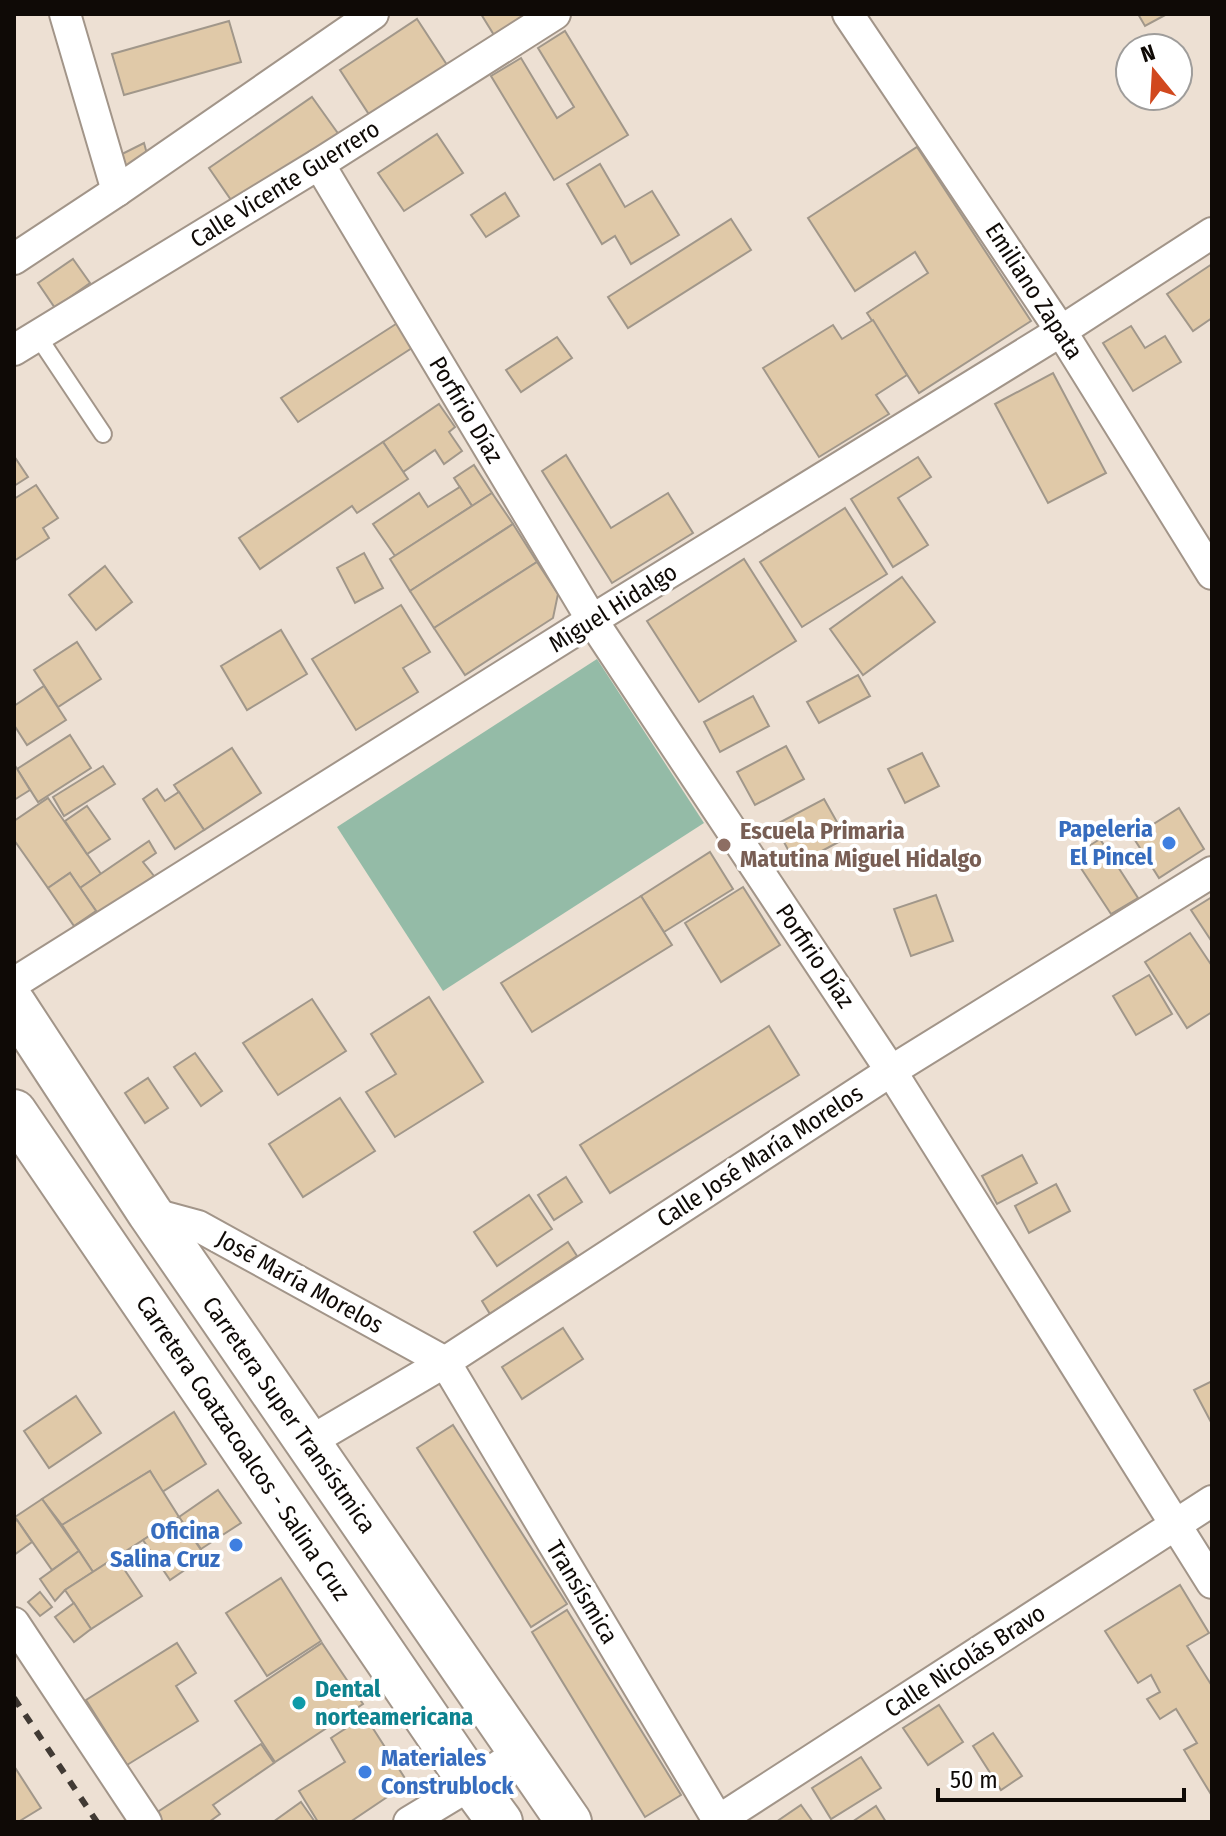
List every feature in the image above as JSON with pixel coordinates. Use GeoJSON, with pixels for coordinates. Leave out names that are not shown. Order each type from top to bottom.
{"type":"FeatureCollection","features":[{"type":"Feature","properties":{"kind":"main road","name":"Carretera Super Transístmica"},"geometry":{"type":"LineString","coordinates":[[14,1005],[150,1213],[569,1822]]}},
{"type":"Feature","properties":{"kind":"main road","name":"Carretera Coatzacoalcos - Salina Cruz"},"geometry":{"type":"LineString","coordinates":[[14,1112],[472,1784]]}},
{"type":"Feature","properties":{"kind":"main road"},"geometry":{"type":"LineString","coordinates":[[472,1784],[500,1822]]}},
{"type":"Feature","properties":{"kind":"street"},"geometry":{"type":"LineString","coordinates":[[65,14],[117,191]]}},
{"type":"Feature","properties":{"kind":"street"},"geometry":{"type":"LineString","coordinates":[[14,259],[373,14]]}},
{"type":"Feature","properties":{"kind":"street","name":"Calle Vicente Guerrero"},"geometry":{"type":"LineString","coordinates":[[26,342],[319,164],[555,14]]}},
{"type":"Feature","properties":{"kind":"street","name":"Emiliano Zapata"},"geometry":{"type":"LineString","coordinates":[[848,14],[1061,331],[1208,558]]}},
{"type":"Feature","properties":{"kind":"street","name":"Porfirio Díaz"},"geometry":{"type":"LineString","coordinates":[[319,164],[592,620],[891,1071],[1212,1583]]}},
{"type":"Feature","properties":{"kind":"street","name":"Miguel Hidalgo"},"geometry":{"type":"LineString","coordinates":[[14,983],[592,620],[1061,331],[1212,233]]}},
{"type":"Feature","properties":{"kind":"street","name":"Calle José María Morelos"},"geometry":{"type":"LineString","coordinates":[[309,1442],[445,1362],[891,1071],[1212,872]]}},
{"type":"Feature","properties":{"kind":"street","name":"José María Morelos"},"geometry":{"type":"LineString","coordinates":[[150,1213],[198,1226],[445,1362]]}},
{"type":"Feature","properties":{"kind":"street","name":"Transísmica"},"geometry":{"type":"LineString","coordinates":[[445,1362],[719,1821]]}},
{"type":"Feature","properties":{"kind":"street","name":"Calle Nicolás Bravo"},"geometry":{"type":"LineString","coordinates":[[719,1821],[1212,1501]]}},
{"type":"Feature","properties":{"kind":"street"},"geometry":{"type":"LineString","coordinates":[[14,1623],[146,1822]]}},
{"type":"Feature","properties":{"kind":"street"},"geometry":{"type":"LineString","coordinates":[[409,1822],[520,1752]]}},
{"type":"Feature","properties":{"kind":"lane"},"geometry":{"type":"LineString","coordinates":[[26,342],[103,434]]}},
{"type":"Feature","properties":{"kind":"green space"},"geometry":{"type":"Polygon","coordinates":[[[597,659],[704,823],[443,991],[337,827],[597,659]]]}},
{"type":"Feature","properties":{"kind":"building"},"geometry":{"type":"Polygon","coordinates":[[[481,14],[527,14],[494,35],[481,14]]]}},
{"type":"Feature","properties":{"kind":"building"},"geometry":{"type":"Polygon","coordinates":[[[1138,14],[1167,14],[1145,26],[1138,14]]]}},
{"type":"Feature","properties":{"kind":"building"},"geometry":{"type":"Polygon","coordinates":[[[417,19],[449,68],[372,119],[340,70],[417,19]]]}},
{"type":"Feature","properties":{"kind":"building"},"geometry":{"type":"Polygon","coordinates":[[[229,21],[241,62],[124,95],[112,54],[229,21]]]}},
{"type":"Feature","properties":{"kind":"building"},"geometry":{"type":"Polygon","coordinates":[[[565,31],[628,135],[554,180],[491,76],[521,58],[557,118],[574,107],[538,48],[565,31]]]}},
{"type":"Feature","properties":{"kind":"building"},"geometry":{"type":"Polygon","coordinates":[[[312,97],[342,139],[238,210],[209,168],[312,97]]]}},
{"type":"Feature","properties":{"kind":"building"},"geometry":{"type":"Polygon","coordinates":[[[437,134],[463,173],[404,211],[378,173],[437,134]]]}},
{"type":"Feature","properties":{"kind":"building"},"geometry":{"type":"Polygon","coordinates":[[[144,143],[150,165],[128,177],[120,155],[144,143]]]}},
{"type":"Feature","properties":{"kind":"building"},"geometry":{"type":"Polygon","coordinates":[[[917,147],[1031,321],[919,393],[867,313],[928,273],[915,252],[855,291],[808,218],[917,147]]]}},
{"type":"Feature","properties":{"kind":"building"},"geometry":{"type":"Polygon","coordinates":[[[600,164],[625,207],[652,191],[679,235],[631,264],[615,236],[602,244],[567,184],[600,164]]]}},
{"type":"Feature","properties":{"kind":"building"},"geometry":{"type":"Polygon","coordinates":[[[505,193],[519,216],[486,237],[471,215],[505,193]]]}},
{"type":"Feature","properties":{"kind":"building"},"geometry":{"type":"Polygon","coordinates":[[[731,219],[751,250],[628,328],[608,297],[731,219]]]}},
{"type":"Feature","properties":{"kind":"building"},"geometry":{"type":"Polygon","coordinates":[[[73,259],[90,283],[55,308],[38,283],[73,259]]]}},
{"type":"Feature","properties":{"kind":"building"},"geometry":{"type":"Polygon","coordinates":[[[1212,264],[1212,318],[1193,331],[1167,294],[1212,264]]]}},
{"type":"Feature","properties":{"kind":"building"},"geometry":{"type":"Polygon","coordinates":[[[873,320],[907,375],[876,395],[889,414],[819,457],[763,368],[833,325],[842,339],[873,320]]]}},
{"type":"Feature","properties":{"kind":"building"},"geometry":{"type":"Polygon","coordinates":[[[399,322],[415,346],[298,422],[281,398],[399,322]]]}},
{"type":"Feature","properties":{"kind":"building"},"geometry":{"type":"Polygon","coordinates":[[[1131,326],[1145,348],[1165,336],[1181,362],[1133,391],[1103,343],[1131,326]]]}},
{"type":"Feature","properties":{"kind":"building"},"geometry":{"type":"Polygon","coordinates":[[[557,337],[572,358],[521,392],[506,370],[557,337]]]}},
{"type":"Feature","properties":{"kind":"building"},"geometry":{"type":"Polygon","coordinates":[[[1053,373],[1106,473],[1048,503],[995,404],[1053,373]]]}},
{"type":"Feature","properties":{"kind":"building"},"geometry":{"type":"Polygon","coordinates":[[[439,404],[455,427],[449,432],[462,451],[444,464],[435,450],[403,472],[383,442],[439,404]]]}},
{"type":"Feature","properties":{"kind":"building"},"geometry":{"type":"Polygon","coordinates":[[[383,442],[408,479],[357,513],[352,506],[260,569],[239,538],[383,442]]]}},
{"type":"Feature","properties":{"kind":"building"},"geometry":{"type":"Polygon","coordinates":[[[566,455],[611,528],[668,493],[693,533],[612,583],[542,471],[566,455]]]}},
{"type":"Feature","properties":{"kind":"building"},"geometry":{"type":"Polygon","coordinates":[[[14,456],[28,477],[14,486],[14,456]]]}},
{"type":"Feature","properties":{"kind":"building"},"geometry":{"type":"Polygon","coordinates":[[[918,457],[931,477],[898,498],[928,545],[893,567],[851,499],[918,457]]]}},
{"type":"Feature","properties":{"kind":"building"},"geometry":{"type":"Polygon","coordinates":[[[474,465],[492,493],[472,506],[454,478],[474,465]]]}},
{"type":"Feature","properties":{"kind":"building"},"geometry":{"type":"Polygon","coordinates":[[[36,485],[58,518],[43,528],[49,538],[14,561],[14,499],[36,485]]]}},
{"type":"Feature","properties":{"kind":"building"},"geometry":{"type":"Polygon","coordinates":[[[460,487],[472,506],[395,556],[373,524],[419,493],[428,507],[460,487]]]}},
{"type":"Feature","properties":{"kind":"building"},"geometry":{"type":"Polygon","coordinates":[[[492,493],[513,524],[410,591],[390,559],[492,493]]]}},
{"type":"Feature","properties":{"kind":"building"},"geometry":{"type":"Polygon","coordinates":[[[845,508],[887,574],[802,627],[760,562],[845,508]]]}},
{"type":"Feature","properties":{"kind":"building"},"geometry":{"type":"Polygon","coordinates":[[[513,524],[537,562],[434,628],[410,591],[513,524]]]}},
{"type":"Feature","properties":{"kind":"building"},"geometry":{"type":"Polygon","coordinates":[[[364,553],[383,588],[355,603],[337,568],[364,553]]]}},
{"type":"Feature","properties":{"kind":"building"},"geometry":{"type":"Polygon","coordinates":[[[744,559],[796,641],[699,702],[647,621],[744,559]]]}},
{"type":"Feature","properties":{"kind":"building"},"geometry":{"type":"Polygon","coordinates":[[[537,562],[558,594],[553,618],[465,675],[434,628],[537,562]]]}},
{"type":"Feature","properties":{"kind":"building"},"geometry":{"type":"Polygon","coordinates":[[[105,566],[132,602],[96,630],[69,595],[105,566]]]}},
{"type":"Feature","properties":{"kind":"building"},"geometry":{"type":"Polygon","coordinates":[[[902,577],[935,622],[863,675],[830,629],[902,577]]]}},
{"type":"Feature","properties":{"kind":"building"},"geometry":{"type":"Polygon","coordinates":[[[401,605],[430,652],[403,668],[418,692],[356,730],[312,659],[401,605]]]}},
{"type":"Feature","properties":{"kind":"building"},"geometry":{"type":"Polygon","coordinates":[[[281,630],[307,674],[247,710],[221,666],[281,630]]]}},
{"type":"Feature","properties":{"kind":"building"},"geometry":{"type":"Polygon","coordinates":[[[77,642],[101,679],[58,707],[34,670],[77,642]]]}},
{"type":"Feature","properties":{"kind":"building"},"geometry":{"type":"Polygon","coordinates":[[[858,675],[870,696],[819,723],[807,702],[858,675]]]}},
{"type":"Feature","properties":{"kind":"building"},"geometry":{"type":"Polygon","coordinates":[[[44,686],[66,720],[27,745],[14,725],[14,706],[44,686]]]}},
{"type":"Feature","properties":{"kind":"building"},"geometry":{"type":"Polygon","coordinates":[[[753,696],[769,726],[720,752],[704,722],[753,696]]]}},
{"type":"Feature","properties":{"kind":"building"},"geometry":{"type":"Polygon","coordinates":[[[70,735],[91,768],[38,802],[17,769],[70,735]]]}},
{"type":"Feature","properties":{"kind":"building"},"geometry":{"type":"Polygon","coordinates":[[[786,746],[804,779],[755,805],[737,772],[786,746]]]}},
{"type":"Feature","properties":{"kind":"building"},"geometry":{"type":"Polygon","coordinates":[[[232,748],[261,793],[204,830],[174,785],[232,748]]]}},
{"type":"Feature","properties":{"kind":"building"},"geometry":{"type":"Polygon","coordinates":[[[922,753],[939,786],[905,803],[888,769],[922,753]]]}},
{"type":"Feature","properties":{"kind":"building"},"geometry":{"type":"Polygon","coordinates":[[[14,764],[30,790],[14,800],[14,764]]]}},
{"type":"Feature","properties":{"kind":"building"},"geometry":{"type":"Polygon","coordinates":[[[103,766],[115,784],[64,816],[53,797],[103,766]]]}},
{"type":"Feature","properties":{"kind":"building"},"geometry":{"type":"Polygon","coordinates":[[[157,789],[165,801],[179,792],[204,830],[175,849],[143,799],[157,789]]]}},
{"type":"Feature","properties":{"kind":"building"},"geometry":{"type":"Polygon","coordinates":[[[48,798],[101,874],[80,888],[70,873],[48,888],[14,840],[14,821],[48,798]]]}},
{"type":"Feature","properties":{"kind":"building"},"geometry":{"type":"Polygon","coordinates":[[[824,799],[846,838],[796,865],[775,825],[824,799]]]}},
{"type":"Feature","properties":{"kind":"building"},"geometry":{"type":"Polygon","coordinates":[[[87,806],[110,839],[87,854],[65,821],[87,806]]]}},
{"type":"Feature","properties":{"kind":"building","name":"Papeleria El Pincel"},"geometry":{"type":"Polygon","coordinates":[[[1179,808],[1204,849],[1159,878],[1133,837],[1179,808]]]}},
{"type":"Feature","properties":{"kind":"building"},"geometry":{"type":"Polygon","coordinates":[[[1100,839],[1138,898],[1111,914],[1073,856],[1100,839]]]}},
{"type":"Feature","properties":{"kind":"building"},"geometry":{"type":"Polygon","coordinates":[[[149,841],[156,853],[143,862],[154,876],[99,915],[80,888],[149,841]]]}},
{"type":"Feature","properties":{"kind":"building"},"geometry":{"type":"Polygon","coordinates":[[[710,852],[733,889],[664,932],[641,896],[710,852]]]}},
{"type":"Feature","properties":{"kind":"building"},"geometry":{"type":"Polygon","coordinates":[[[70,873],[96,911],[74,926],[48,888],[70,873]]]}},
{"type":"Feature","properties":{"kind":"building"},"geometry":{"type":"Polygon","coordinates":[[[743,887],[780,945],[721,982],[685,923],[743,887]]]}},
{"type":"Feature","properties":{"kind":"building"},"geometry":{"type":"Polygon","coordinates":[[[936,895],[953,941],[911,956],[894,909],[936,895]]]}},
{"type":"Feature","properties":{"kind":"building"},"geometry":{"type":"Polygon","coordinates":[[[641,896],[672,945],[532,1032],[501,983],[641,896]]]}},
{"type":"Feature","properties":{"kind":"building"},"geometry":{"type":"Polygon","coordinates":[[[1212,897],[1212,942],[1191,910],[1212,897]]]}},
{"type":"Feature","properties":{"kind":"building"},"geometry":{"type":"Polygon","coordinates":[[[1190,933],[1212,966],[1212,1012],[1187,1028],[1145,962],[1190,933]]]}},
{"type":"Feature","properties":{"kind":"building"},"geometry":{"type":"Polygon","coordinates":[[[1149,975],[1172,1014],[1136,1035],[1113,996],[1149,975]]]}},
{"type":"Feature","properties":{"kind":"building"},"geometry":{"type":"Polygon","coordinates":[[[429,997],[483,1082],[395,1137],[366,1092],[396,1074],[371,1034],[429,997]]]}},
{"type":"Feature","properties":{"kind":"building"},"geometry":{"type":"Polygon","coordinates":[[[312,999],[346,1051],[278,1095],[243,1043],[312,999]]]}},
{"type":"Feature","properties":{"kind":"building"},"geometry":{"type":"Polygon","coordinates":[[[769,1026],[799,1075],[610,1193],[580,1145],[769,1026]]]}},
{"type":"Feature","properties":{"kind":"building"},"geometry":{"type":"Polygon","coordinates":[[[195,1053],[222,1091],[201,1106],[174,1067],[195,1053]]]}},
{"type":"Feature","properties":{"kind":"building"},"geometry":{"type":"Polygon","coordinates":[[[148,1078],[168,1108],[145,1123],[125,1093],[148,1078]]]}},
{"type":"Feature","properties":{"kind":"building"},"geometry":{"type":"Polygon","coordinates":[[[340,1098],[375,1151],[303,1197],[269,1144],[340,1098]]]}},
{"type":"Feature","properties":{"kind":"building"},"geometry":{"type":"Polygon","coordinates":[[[1022,1155],[1037,1183],[997,1204],[982,1176],[1022,1155]]]}},
{"type":"Feature","properties":{"kind":"building"},"geometry":{"type":"Polygon","coordinates":[[[566,1177],[582,1202],[554,1220],[538,1195],[566,1177]]]}},
{"type":"Feature","properties":{"kind":"building"},"geometry":{"type":"Polygon","coordinates":[[[1056,1184],[1070,1211],[1029,1233],[1015,1206],[1056,1184]]]}},
{"type":"Feature","properties":{"kind":"building"},"geometry":{"type":"Polygon","coordinates":[[[529,1195],[552,1229],[497,1266],[474,1232],[529,1195]]]}},
{"type":"Feature","properties":{"kind":"building"},"geometry":{"type":"Polygon","coordinates":[[[568,1242],[577,1256],[490,1314],[482,1301],[568,1242]]]}},
{"type":"Feature","properties":{"kind":"building"},"geometry":{"type":"Polygon","coordinates":[[[563,1328],[583,1359],[522,1399],[502,1367],[563,1328]]]}},
{"type":"Feature","properties":{"kind":"building"},"geometry":{"type":"Polygon","coordinates":[[[1212,1381],[1212,1424],[1194,1390],[1212,1381]]]}},
{"type":"Feature","properties":{"kind":"building"},"geometry":{"type":"Polygon","coordinates":[[[76,1396],[101,1433],[49,1468],[24,1431],[76,1396]]]}},
{"type":"Feature","properties":{"kind":"building"},"geometry":{"type":"Polygon","coordinates":[[[174,1412],[206,1464],[162,1492],[150,1471],[62,1525],[42,1499],[174,1412]]]}},
{"type":"Feature","properties":{"kind":"building"},"geometry":{"type":"Polygon","coordinates":[[[453,1425],[567,1604],[531,1627],[417,1448],[453,1425]]]}},
{"type":"Feature","properties":{"kind":"building"},"geometry":{"type":"Polygon","coordinates":[[[150,1471],[179,1517],[93,1572],[62,1525],[150,1471]]]}},
{"type":"Feature","properties":{"kind":"building"},"geometry":{"type":"Polygon","coordinates":[[[218,1490],[241,1523],[201,1549],[179,1517],[218,1490]]]}},
{"type":"Feature","properties":{"kind":"building"},"geometry":{"type":"Polygon","coordinates":[[[42,1499],[79,1551],[52,1570],[15,1517],[42,1499]]]}},
{"type":"Feature","properties":{"kind":"building"},"geometry":{"type":"Polygon","coordinates":[[[179,1517],[205,1556],[170,1580],[143,1540],[179,1517]]]}},
{"type":"Feature","properties":{"kind":"building"},"geometry":{"type":"Polygon","coordinates":[[[17,1520],[32,1542],[14,1555],[14,1522],[17,1520]]]}},
{"type":"Feature","properties":{"kind":"building"},"geometry":{"type":"Polygon","coordinates":[[[79,1551],[93,1572],[65,1590],[55,1601],[40,1579],[79,1551]]]}},
{"type":"Feature","properties":{"kind":"building"},"geometry":{"type":"Polygon","coordinates":[[[116,1557],[142,1596],[91,1629],[65,1590],[116,1557]]]}},
{"type":"Feature","properties":{"kind":"building"},"geometry":{"type":"Polygon","coordinates":[[[281,1578],[321,1641],[267,1676],[226,1613],[281,1578]]]}},
{"type":"Feature","properties":{"kind":"building"},"geometry":{"type":"Polygon","coordinates":[[[1180,1585],[1209,1633],[1187,1646],[1212,1686],[1212,1796],[1184,1750],[1197,1743],[1176,1709],[1160,1719],[1147,1699],[1160,1692],[1151,1675],[1138,1683],[1105,1631],[1180,1585]]]}},
{"type":"Feature","properties":{"kind":"building"},"geometry":{"type":"Polygon","coordinates":[[[40,1592],[52,1607],[40,1616],[28,1602],[40,1592]]]}},
{"type":"Feature","properties":{"kind":"building"},"geometry":{"type":"Polygon","coordinates":[[[74,1603],[91,1629],[74,1642],[55,1617],[74,1603]]]}},
{"type":"Feature","properties":{"kind":"building"},"geometry":{"type":"Polygon","coordinates":[[[567,1610],[681,1795],[645,1817],[532,1632],[567,1610]]]}},
{"type":"Feature","properties":{"kind":"building"},"geometry":{"type":"Polygon","coordinates":[[[177,1643],[196,1673],[176,1686],[198,1721],[127,1765],[86,1700],[177,1643]]]}},
{"type":"Feature","properties":{"kind":"building","name":"Dental norteamericana"},"geometry":{"type":"Polygon","coordinates":[[[322,1643],[363,1704],[275,1762],[235,1701],[322,1643]]]}},
{"type":"Feature","properties":{"kind":"building"},"geometry":{"type":"Polygon","coordinates":[[[939,1705],[963,1742],[928,1765],[903,1728],[939,1705]]]}},
{"type":"Feature","properties":{"kind":"building","name":"Materiales Construblock"},"geometry":{"type":"Polygon","coordinates":[[[365,1716],[408,1783],[350,1822],[318,1822],[299,1791],[345,1762],[331,1738],[365,1716]]]}},
{"type":"Feature","properties":{"kind":"building"},"geometry":{"type":"Polygon","coordinates":[[[993,1733],[1022,1776],[1001,1790],[973,1746],[993,1733]]]}},
{"type":"Feature","properties":{"kind":"building"},"geometry":{"type":"Polygon","coordinates":[[[261,1744],[274,1763],[213,1805],[220,1814],[209,1822],[163,1822],[156,1813],[261,1744]]]}},
{"type":"Feature","properties":{"kind":"building"},"geometry":{"type":"Polygon","coordinates":[[[861,1757],[881,1788],[831,1819],[812,1788],[861,1757]]]}},
{"type":"Feature","properties":{"kind":"building"},"geometry":{"type":"Polygon","coordinates":[[[14,1766],[41,1808],[18,1822],[14,1822],[14,1766]]]}},
{"type":"Feature","properties":{"kind":"building"},"geometry":{"type":"Polygon","coordinates":[[[301,1802],[315,1822],[273,1822],[301,1802]]]}},
{"type":"Feature","properties":{"kind":"building"},"geometry":{"type":"Polygon","coordinates":[[[801,1805],[813,1822],[776,1822],[801,1805]]]}},
{"type":"Feature","properties":{"kind":"building"},"geometry":{"type":"Polygon","coordinates":[[[876,1806],[886,1822],[852,1822],[876,1806]]]}},
{"type":"Feature","properties":{"kind":"railway"},"geometry":{"type":"LineString","coordinates":[[14,1698],[97,1822]]}},
{"type":"Feature","properties":{"kind":"place","name":"Papeleria El Pincel"},"geometry":{"type":"Point","coordinates":[1169,843]}},
{"type":"Feature","properties":{"kind":"place","name":"Escuela Primaria Matutina Miguel Hidalgo"},"geometry":{"type":"Point","coordinates":[724,845]}},
{"type":"Feature","properties":{"kind":"place","name":"Oficina Salina Cruz"},"geometry":{"type":"Point","coordinates":[236,1545]}},
{"type":"Feature","properties":{"kind":"place","name":"Dental norteamericana"},"geometry":{"type":"Point","coordinates":[299,1703]}},
{"type":"Feature","properties":{"kind":"place","name":"Materiales Construblock"},"geometry":{"type":"Point","coordinates":[365,1772]}}]}
